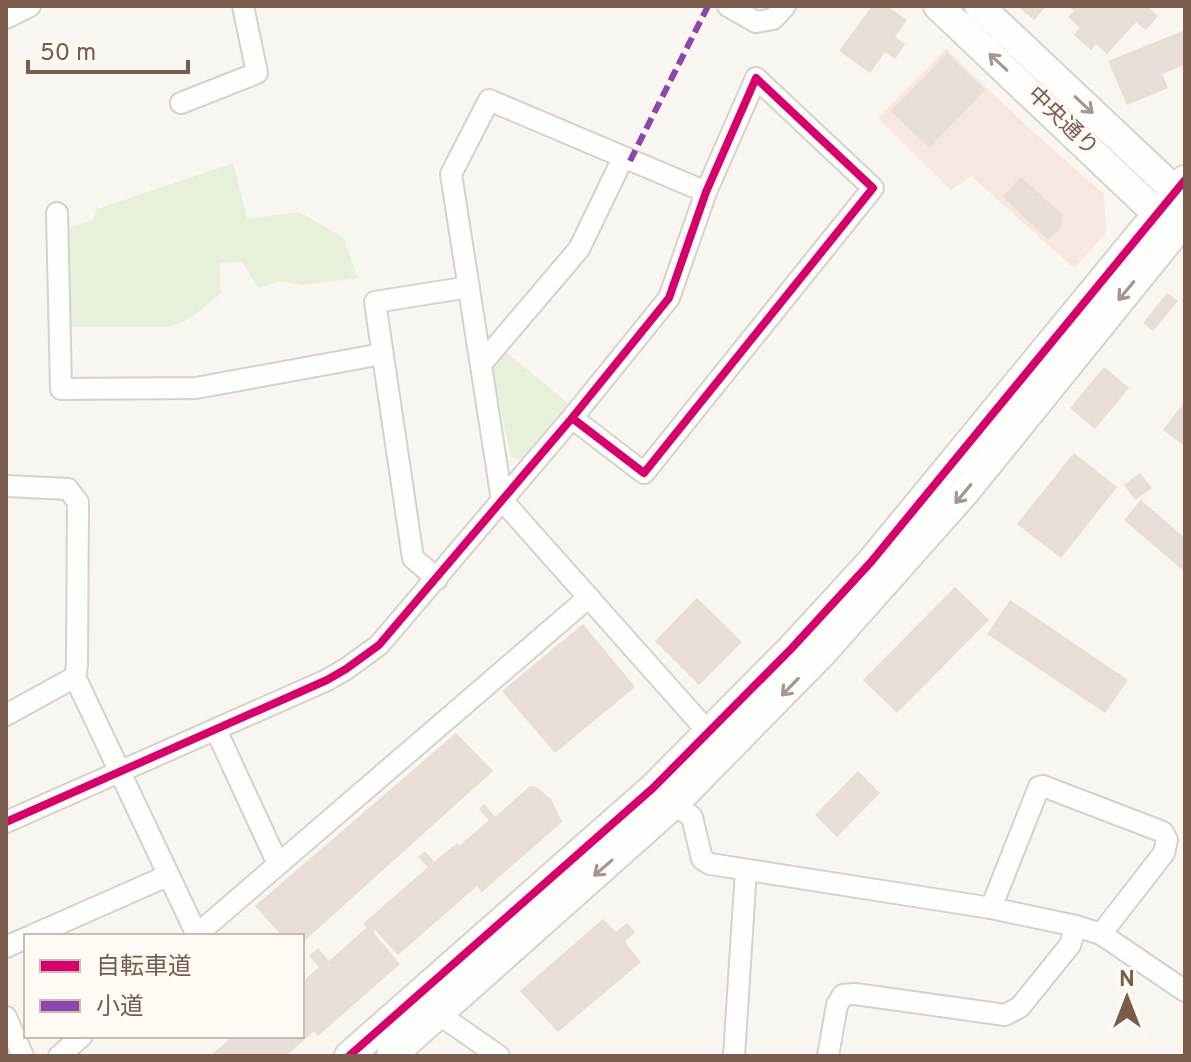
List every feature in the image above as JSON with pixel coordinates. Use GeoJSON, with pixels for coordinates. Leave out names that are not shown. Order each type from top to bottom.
{"type":"FeatureCollection","features":[{"type":"Feature","properties":{"kind":"street"},"geometry":{"type":"LineString","coordinates":[[6,18],[30,6]]}},
{"type":"Feature","properties":{"kind":"street"},"geometry":{"type":"LineString","coordinates":[[181,103],[257,73],[243,6]]}},
{"type":"Feature","properties":{"kind":"street"},"geometry":{"type":"LineString","coordinates":[[728,6],[747,18],[766,22],[785,6]]}},
{"type":"Feature","properties":{"kind":"street","name":"中央通り"},"geometry":{"type":"LineString","coordinates":[[938,6],[1175,226]]}},
{"type":"Feature","properties":{"kind":"street","name":"中央通り"},"geometry":{"type":"LineString","coordinates":[[979,6],[1182,190]]}},
{"type":"Feature","properties":{"kind":"street"},"geometry":{"type":"LineString","coordinates":[[6,822],[346,669],[379,645],[572,418],[669,298],[706,192],[756,78],[873,188],[644,473],[572,418]]}},
{"type":"Feature","properties":{"kind":"street"},"geometry":{"type":"LineString","coordinates":[[706,192],[489,100],[451,174],[502,500],[718,743]]}},
{"type":"Feature","properties":{"kind":"street"},"geometry":{"type":"LineString","coordinates":[[482,363],[579,249],[623,158]]}},
{"type":"Feature","properties":{"kind":"street"},"geometry":{"type":"LineString","coordinates":[[391,1056],[718,743],[833,641],[965,492],[1175,226],[1182,190]]}},
{"type":"Feature","properties":{"kind":"street"},"geometry":{"type":"LineString","coordinates":[[57,213],[61,389],[196,388],[382,354]]}},
{"type":"Feature","properties":{"kind":"street"},"geometry":{"type":"LineString","coordinates":[[437,579],[413,558],[375,302],[469,287]]}},
{"type":"Feature","properties":{"kind":"street"},"geometry":{"type":"LineString","coordinates":[[6,486],[68,489],[78,502],[75,677],[196,934]]}},
{"type":"Feature","properties":{"kind":"street"},"geometry":{"type":"LineString","coordinates":[[197,934],[589,597]]}},
{"type":"Feature","properties":{"kind":"street"},"geometry":{"type":"LineString","coordinates":[[6,715],[75,677]]}},
{"type":"Feature","properties":{"kind":"street"},"geometry":{"type":"LineString","coordinates":[[216,730],[278,864]]}},
{"type":"Feature","properties":{"kind":"street"},"geometry":{"type":"LineString","coordinates":[[991,908],[1039,787],[1043,786],[1163,832],[1167,840],[1164,853],[1101,934]]}},
{"type":"Feature","properties":{"kind":"street"},"geometry":{"type":"LineString","coordinates":[[663,797],[692,817],[702,859],[710,864],[991,908],[1076,926],[1101,934],[1185,991]]}},
{"type":"Feature","properties":{"kind":"street"},"geometry":{"type":"LineString","coordinates":[[349,1056],[663,797]]}},
{"type":"Feature","properties":{"kind":"street"},"geometry":{"type":"LineString","coordinates":[[734,1056],[746,870]]}},
{"type":"Feature","properties":{"kind":"street"},"geometry":{"type":"LineString","coordinates":[[35,934],[167,876]]}},
{"type":"Feature","properties":{"kind":"street"},"geometry":{"type":"LineString","coordinates":[[828,1056],[837,1005],[843,995],[855,994],[1005,1015],[1020,1007],[1070,945],[1076,926]]}},
{"type":"Feature","properties":{"kind":"street"},"geometry":{"type":"LineString","coordinates":[[437,1013],[499,1056]]}},
{"type":"Feature","properties":{"kind":"street"},"geometry":{"type":"LineString","coordinates":[[6,1017],[23,1056]]}},
{"type":"Feature","properties":{"kind":"street"},"geometry":{"type":"LineString","coordinates":[[59,1056],[80,1038]]}},
{"type":"Feature","properties":{"kind":"shaded area"},"geometry":{"type":"Polygon","coordinates":[[[946,49],[1104,194],[1106,233],[1074,268],[971,176],[951,190],[878,118],[946,49]]]}},
{"type":"Feature","properties":{"kind":"green space"},"geometry":{"type":"Polygon","coordinates":[[[233,163],[247,219],[299,212],[343,237],[358,278],[303,285],[279,281],[258,288],[242,262],[219,263],[221,293],[188,320],[168,327],[68,327],[69,228],[93,220],[97,209],[233,163]]]}},
{"type":"Feature","properties":{"kind":"green space"},"geometry":{"type":"Polygon","coordinates":[[[506,352],[569,404],[522,459],[511,457],[492,368],[506,352]]]}},
{"type":"Feature","properties":{"kind":"building"},"geometry":{"type":"Polygon","coordinates":[[[872,6],[887,6],[907,20],[895,37],[905,44],[895,59],[885,52],[870,73],[839,51],[872,6]]]}},
{"type":"Feature","properties":{"kind":"building"},"geometry":{"type":"Polygon","coordinates":[[[1017,6],[1046,6],[1034,20],[1017,6]]]}},
{"type":"Feature","properties":{"kind":"building"},"geometry":{"type":"Polygon","coordinates":[[[1069,6],[1147,6],[1158,16],[1146,30],[1136,22],[1107,54],[1096,44],[1091,50],[1074,35],[1080,28],[1068,17],[1074,11],[1069,6]]]}},
{"type":"Feature","properties":{"kind":"building"},"geometry":{"type":"Polygon","coordinates":[[[1185,30],[1185,65],[1162,74],[1168,88],[1127,105],[1108,61],[1185,30]]]}},
{"type":"Feature","properties":{"kind":"building"},"geometry":{"type":"Polygon","coordinates":[[[947,53],[985,90],[929,148],[891,111],[947,53]]]}},
{"type":"Feature","properties":{"kind":"building"},"geometry":{"type":"Polygon","coordinates":[[[1021,177],[1063,215],[1061,228],[1048,240],[1003,197],[1021,177]]]}},
{"type":"Feature","properties":{"kind":"building"},"geometry":{"type":"Polygon","coordinates":[[[1167,293],[1178,301],[1153,331],[1143,323],[1167,293]]]}},
{"type":"Feature","properties":{"kind":"building"},"geometry":{"type":"Polygon","coordinates":[[[1104,367],[1129,388],[1095,429],[1070,408],[1104,367]]]}},
{"type":"Feature","properties":{"kind":"building"},"geometry":{"type":"Polygon","coordinates":[[[1185,401],[1185,446],[1163,430],[1185,401]]]}},
{"type":"Feature","properties":{"kind":"building"},"geometry":{"type":"Polygon","coordinates":[[[1074,453],[1117,487],[1061,558],[1017,524],[1074,453]]]}},
{"type":"Feature","properties":{"kind":"building"},"geometry":{"type":"Polygon","coordinates":[[[1140,473],[1152,488],[1135,500],[1124,485],[1140,473]]]}},
{"type":"Feature","properties":{"kind":"building"},"geometry":{"type":"Polygon","coordinates":[[[1141,500],[1185,538],[1185,572],[1124,520],[1141,500]]]}},
{"type":"Feature","properties":{"kind":"building"},"geometry":{"type":"Polygon","coordinates":[[[955,587],[989,620],[897,713],[863,680],[955,587]]]}},
{"type":"Feature","properties":{"kind":"building"},"geometry":{"type":"Polygon","coordinates":[[[697,598],[742,642],[699,685],[655,641],[697,598]]]}},
{"type":"Feature","properties":{"kind":"building"},"geometry":{"type":"Polygon","coordinates":[[[1010,600],[1128,680],[1105,713],[987,634],[1010,600]]]}},
{"type":"Feature","properties":{"kind":"building"},"geometry":{"type":"Polygon","coordinates":[[[583,624],[635,687],[555,753],[502,691],[583,624]]]}},
{"type":"Feature","properties":{"kind":"building"},"geometry":{"type":"Polygon","coordinates":[[[456,733],[493,771],[304,941],[304,934],[280,934],[255,906],[456,733]]]}},
{"type":"Feature","properties":{"kind":"building"},"geometry":{"type":"Polygon","coordinates":[[[858,771],[880,793],[837,837],[815,815],[858,771]]]}},
{"type":"Feature","properties":{"kind":"building"},"geometry":{"type":"Polygon","coordinates":[[[530,786],[551,799],[562,822],[482,892],[477,886],[398,955],[375,930],[373,932],[400,964],[318,1036],[314,1031],[286,1056],[210,1056],[231,1038],[304,1038],[304,980],[319,967],[309,956],[318,948],[329,961],[366,928],[364,923],[428,867],[418,857],[425,851],[434,862],[457,843],[459,846],[489,820],[479,809],[484,804],[495,817],[530,786]]]}},
{"type":"Feature","properties":{"kind":"building"},"geometry":{"type":"Polygon","coordinates":[[[603,919],[616,932],[627,923],[635,932],[625,942],[641,962],[558,1032],[520,991],[603,919]]]}},
{"type":"Feature","properties":{"kind":"marked path"},"geometry":{"type":"LineString","coordinates":[[630,161],[708,6]]}},
{"type":"Feature","properties":{"kind":"cycle path"},"geometry":{"type":"LineString","coordinates":[[6,822],[327,680],[379,645],[572,418],[669,298],[706,192],[756,78],[873,188],[644,473],[572,418]]}},
{"type":"Feature","properties":{"kind":"cycle path"},"geometry":{"type":"LineString","coordinates":[[349,1056],[653,788],[791,649],[871,562],[1185,180]]}}]}
